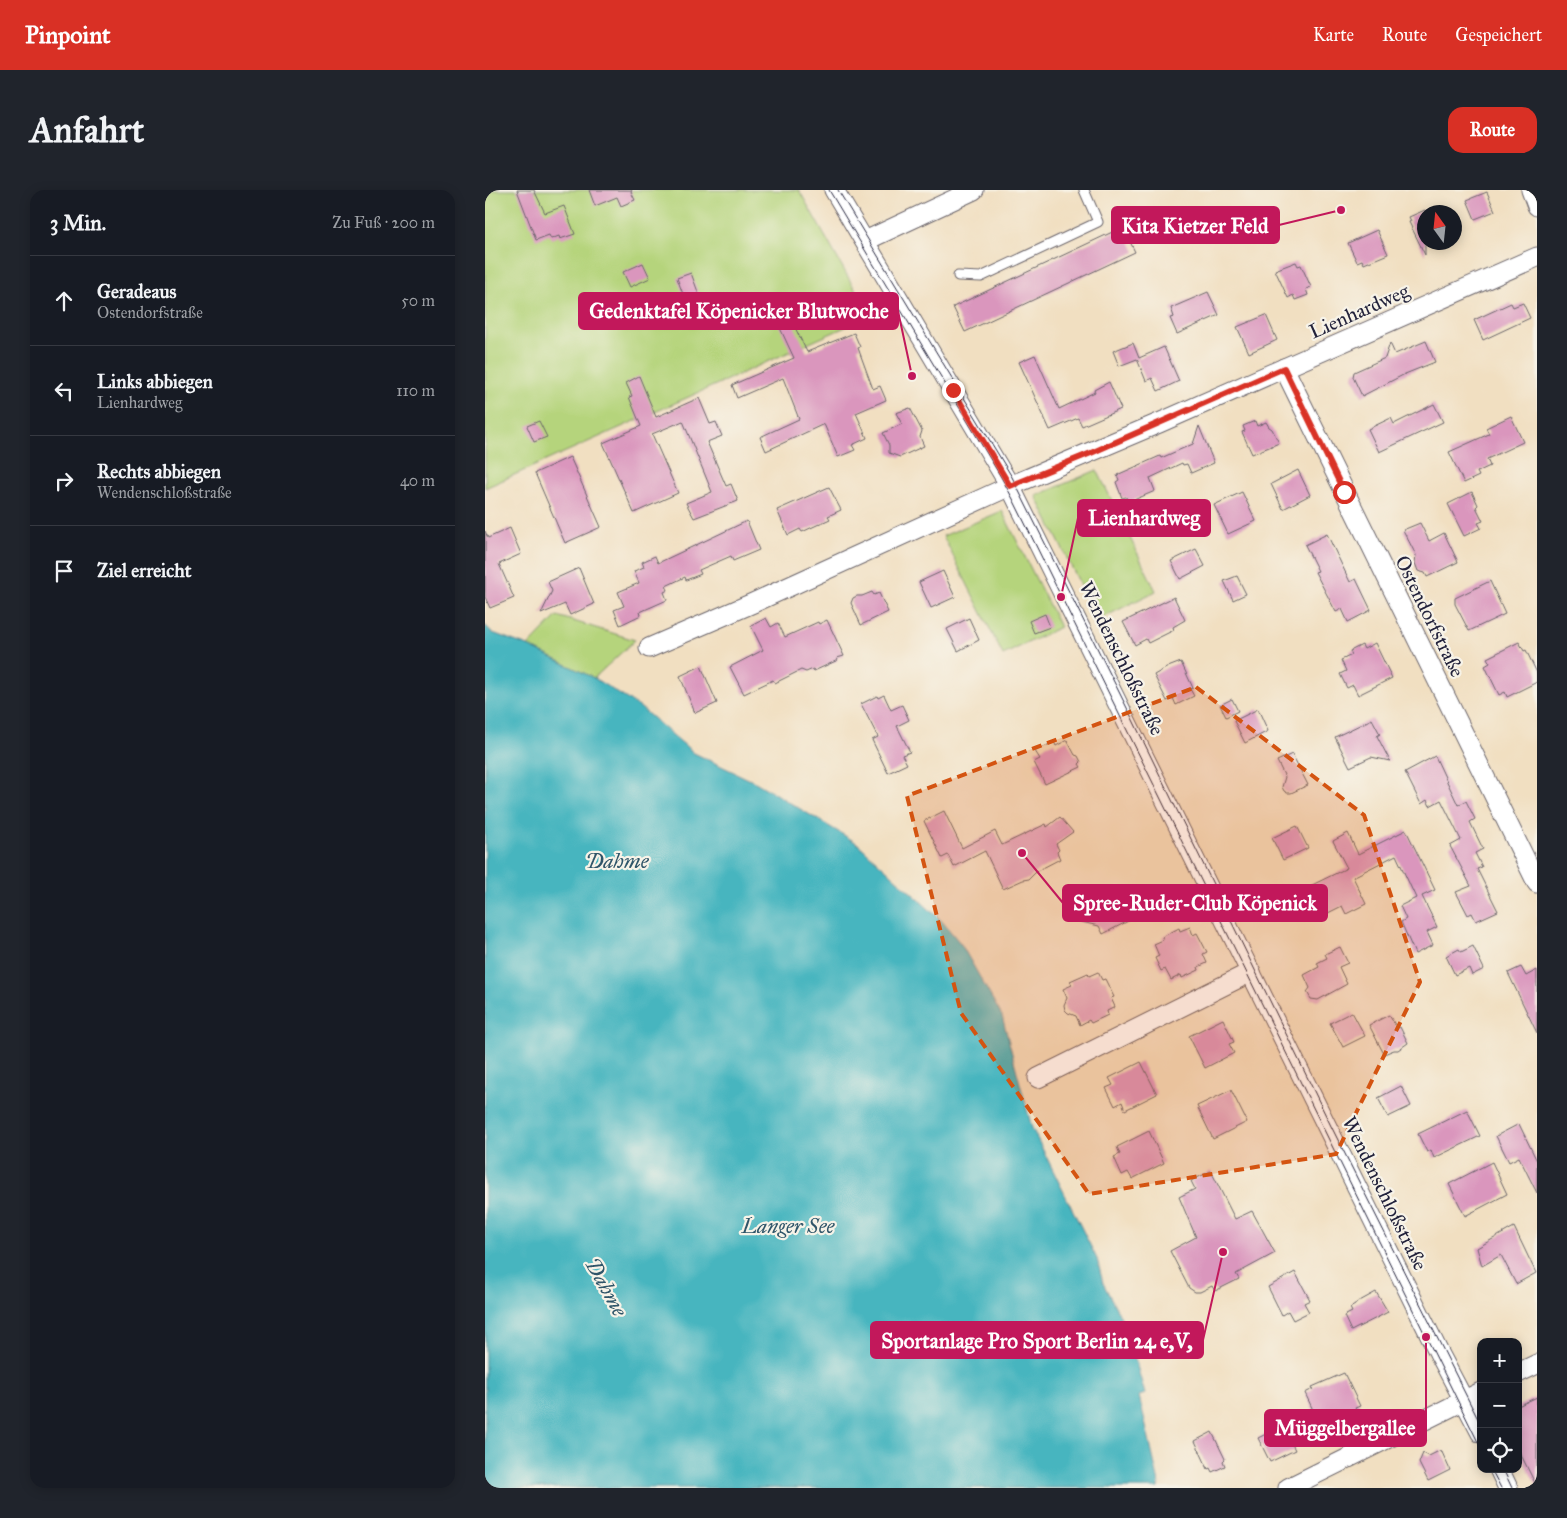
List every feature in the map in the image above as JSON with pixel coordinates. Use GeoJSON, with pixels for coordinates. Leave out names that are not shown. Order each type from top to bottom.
{"type":"FeatureCollection","features":[{"type":"Feature","properties":{"kind":"street","name":"Wendenschloßstraße"},"geometry":{"type":"LineString","coordinates":[[834,190],[1010,486],[1463,1401],[1478,1428]]}},
{"type":"Feature","properties":{"kind":"street"},"geometry":{"type":"LineString","coordinates":[[865,241],[974,190]]}},
{"type":"Feature","properties":{"kind":"street"},"geometry":{"type":"LineString","coordinates":[[1531,190],[1537,206]]}},
{"type":"Feature","properties":{"kind":"street","name":"Lienhardweg"},"geometry":{"type":"LineString","coordinates":[[649,648],[753,603],[1010,486],[1091,453],[1537,257]]}},
{"type":"Feature","properties":{"kind":"street","name":"Ostendorfstraße"},"geometry":{"type":"LineString","coordinates":[[1284,368],[1537,883]]}},
{"type":"Feature","properties":{"kind":"street"},"geometry":{"type":"LineString","coordinates":[[1038,1078],[1251,972]]}},
{"type":"Feature","properties":{"kind":"street"},"geometry":{"type":"LineString","coordinates":[[1522,1371],[1537,1364]]}},
{"type":"Feature","properties":{"kind":"street"},"geometry":{"type":"LineString","coordinates":[[1288,1488],[1477,1394]]}},
{"type":"Feature","properties":{"kind":"street"},"geometry":{"type":"LineString","coordinates":[[1501,1473],[1508,1488]]}},
{"type":"Feature","properties":{"kind":"lane"},"geometry":{"type":"LineString","coordinates":[[958,276],[981,277],[1098,222],[1084,190]]}},
{"type":"Feature","properties":{"kind":"highlighted area"},"geometry":{"type":"Polygon","coordinates":[[[1196,687],[1364,815],[1420,982],[1336,1154],[1089,1194],[961,1013],[907,796],[1196,687]]]}},
{"type":"Feature","properties":{"kind":"green space"},"geometry":{"type":"Polygon","coordinates":[[[485,190],[799,190],[870,316],[485,488],[485,190]]]}},
{"type":"Feature","properties":{"kind":"green space"},"geometry":{"type":"Polygon","coordinates":[[[1097,470],[1156,591],[1098,620],[1036,496],[1097,470]]]}},
{"type":"Feature","properties":{"kind":"green space"},"geometry":{"type":"Polygon","coordinates":[[[1002,511],[1060,627],[1003,655],[943,536],[1002,511]]]}},
{"type":"Feature","properties":{"kind":"green space"},"geometry":{"type":"Polygon","coordinates":[[[557,616],[635,640],[594,678],[528,646],[557,616]]]}},
{"type":"Feature","properties":{"kind":"water","name":"Langer See"},"geometry":{"type":"Polygon","coordinates":[[[485,625],[493,633],[528,646],[594,678],[641,708],[694,753],[757,783],[857,843],[941,920],[961,944],[1002,1016],[1032,1128],[1097,1259],[1103,1283],[1126,1327],[1145,1394],[1139,1396],[1159,1483],[1158,1488],[485,1488],[485,625]]]}},
{"type":"Feature","properties":{"kind":"building"},"geometry":{"type":"Polygon","coordinates":[[[517,190],[534,190],[545,213],[564,206],[575,234],[560,239],[559,236],[551,239],[549,235],[536,240],[517,190]]]}},
{"type":"Feature","properties":{"kind":"building"},"geometry":{"type":"Polygon","coordinates":[[[589,190],[632,190],[631,192],[635,200],[621,206],[617,197],[595,206],[589,190]]]}},
{"type":"Feature","properties":{"kind":"building"},"geometry":{"type":"Polygon","coordinates":[[[1487,192],[1495,211],[1475,219],[1467,200],[1487,192]]]}},
{"type":"Feature","properties":{"kind":"building"},"geometry":{"type":"Polygon","coordinates":[[[1417,214],[1417,238],[1409,222],[1411,221],[1409,217],[1417,214]]]}},
{"type":"Feature","properties":{"kind":"building"},"geometry":{"type":"Polygon","coordinates":[[[1123,227],[1135,252],[965,332],[953,307],[1123,227]]]}},
{"type":"Feature","properties":{"kind":"building"},"geometry":{"type":"Polygon","coordinates":[[[1377,230],[1388,254],[1364,264],[1362,260],[1357,262],[1348,243],[1377,230]]]}},
{"type":"Feature","properties":{"kind":"building"},"geometry":{"type":"Polygon","coordinates":[[[1296,262],[1298,266],[1301,265],[1311,287],[1306,289],[1308,295],[1295,300],[1293,295],[1288,298],[1275,270],[1296,262]]]}},
{"type":"Feature","properties":{"kind":"building"},"geometry":{"type":"Polygon","coordinates":[[[643,263],[650,278],[630,287],[623,272],[643,263]]]}},
{"type":"Feature","properties":{"kind":"building"},"geometry":{"type":"Polygon","coordinates":[[[691,273],[701,300],[687,305],[677,278],[691,273]]]}},
{"type":"Feature","properties":{"kind":"building"},"geometry":{"type":"Polygon","coordinates":[[[1208,292],[1219,315],[1177,334],[1170,318],[1174,317],[1171,308],[1208,292]]]}},
{"type":"Feature","properties":{"kind":"building"},"geometry":{"type":"Polygon","coordinates":[[[1511,303],[1513,307],[1523,303],[1530,318],[1483,340],[1474,320],[1511,303]]]}},
{"type":"Feature","properties":{"kind":"building"},"geometry":{"type":"Polygon","coordinates":[[[786,309],[807,352],[854,333],[873,389],[880,386],[886,400],[856,413],[867,438],[852,445],[855,450],[838,457],[824,424],[766,451],[760,437],[799,419],[783,378],[737,398],[732,385],[794,358],[774,315],[786,309]]]}},
{"type":"Feature","properties":{"kind":"building"},"geometry":{"type":"Polygon","coordinates":[[[1266,315],[1277,340],[1249,353],[1237,327],[1266,315]]]}},
{"type":"Feature","properties":{"kind":"building"},"geometry":{"type":"Polygon","coordinates":[[[1426,341],[1435,362],[1405,374],[1362,396],[1353,377],[1354,372],[1385,358],[1390,343],[1395,354],[1426,341]]]}},
{"type":"Feature","properties":{"kind":"building"},"geometry":{"type":"Polygon","coordinates":[[[1133,343],[1139,358],[1164,347],[1179,381],[1158,391],[1152,378],[1146,381],[1137,359],[1119,366],[1113,351],[1133,343]]]}},
{"type":"Feature","properties":{"kind":"building"},"geometry":{"type":"Polygon","coordinates":[[[1035,355],[1059,409],[1095,392],[1094,390],[1109,382],[1121,409],[1082,426],[1078,418],[1050,430],[1019,362],[1035,355]]]}},
{"type":"Feature","properties":{"kind":"building"},"geometry":{"type":"Polygon","coordinates":[[[639,376],[656,417],[699,398],[710,424],[716,422],[722,436],[707,442],[726,486],[731,484],[738,501],[694,518],[686,503],[712,492],[683,421],[652,434],[678,493],[634,513],[603,443],[641,426],[629,397],[632,396],[626,383],[639,376]]]}},
{"type":"Feature","properties":{"kind":"building"},"geometry":{"type":"Polygon","coordinates":[[[1434,404],[1443,422],[1379,452],[1368,429],[1391,418],[1394,424],[1434,404]]]}},
{"type":"Feature","properties":{"kind":"building"},"geometry":{"type":"Polygon","coordinates":[[[910,408],[922,431],[920,437],[924,446],[900,457],[889,453],[889,445],[883,433],[902,424],[896,413],[910,408]]]}},
{"type":"Feature","properties":{"kind":"building"},"geometry":{"type":"Polygon","coordinates":[[[1511,416],[1523,442],[1487,459],[1490,466],[1477,472],[1479,476],[1464,483],[1449,452],[1489,434],[1486,428],[1511,416]]]}},
{"type":"Feature","properties":{"kind":"building"},"geometry":{"type":"Polygon","coordinates":[[[539,421],[547,437],[534,442],[527,426],[539,421]]]}},
{"type":"Feature","properties":{"kind":"building"},"geometry":{"type":"Polygon","coordinates":[[[1255,421],[1257,426],[1266,422],[1279,443],[1252,454],[1242,432],[1245,431],[1243,426],[1255,421]]]}},
{"type":"Feature","properties":{"kind":"building"},"geometry":{"type":"Polygon","coordinates":[[[1199,426],[1214,463],[1191,473],[1187,464],[1183,465],[1182,463],[1150,478],[1155,491],[1129,502],[1126,497],[1122,498],[1116,482],[1119,480],[1117,475],[1193,444],[1199,426]]]}},
{"type":"Feature","properties":{"kind":"building"},"geometry":{"type":"Polygon","coordinates":[[[570,457],[601,527],[565,543],[535,473],[570,457]]]}},
{"type":"Feature","properties":{"kind":"building"},"geometry":{"type":"Polygon","coordinates":[[[1298,470],[1310,495],[1283,509],[1271,484],[1298,470]]]}},
{"type":"Feature","properties":{"kind":"building"},"geometry":{"type":"Polygon","coordinates":[[[829,487],[841,510],[828,516],[830,519],[802,532],[800,529],[788,535],[777,510],[829,487]]]}},
{"type":"Feature","properties":{"kind":"building"},"geometry":{"type":"Polygon","coordinates":[[[1242,492],[1256,521],[1228,534],[1214,505],[1242,492]]]}},
{"type":"Feature","properties":{"kind":"building"},"geometry":{"type":"Polygon","coordinates":[[[1472,492],[1478,505],[1476,507],[1483,521],[1478,523],[1481,528],[1464,536],[1448,504],[1472,492]]]}},
{"type":"Feature","properties":{"kind":"building"},"geometry":{"type":"Polygon","coordinates":[[[747,521],[759,550],[733,561],[731,556],[699,570],[701,574],[686,580],[685,577],[666,586],[668,590],[664,592],[667,600],[640,612],[641,615],[620,625],[614,610],[624,606],[618,592],[639,583],[634,571],[644,567],[642,562],[655,556],[658,563],[747,521]]]}},
{"type":"Feature","properties":{"kind":"building"},"geometry":{"type":"Polygon","coordinates":[[[1420,523],[1429,541],[1444,533],[1458,562],[1427,577],[1425,573],[1418,571],[1415,563],[1416,555],[1403,530],[1420,523]]]}},
{"type":"Feature","properties":{"kind":"building"},"geometry":{"type":"Polygon","coordinates":[[[510,528],[521,554],[499,564],[514,598],[490,608],[485,597],[485,531],[488,538],[510,528]]]}},
{"type":"Feature","properties":{"kind":"building"},"geometry":{"type":"Polygon","coordinates":[[[1327,534],[1350,582],[1356,579],[1371,610],[1348,622],[1342,609],[1336,612],[1315,572],[1318,571],[1305,545],[1327,534]]]}},
{"type":"Feature","properties":{"kind":"building"},"geometry":{"type":"Polygon","coordinates":[[[1196,549],[1205,566],[1180,579],[1171,561],[1196,549]]]}},
{"type":"Feature","properties":{"kind":"building"},"geometry":{"type":"Polygon","coordinates":[[[579,568],[594,604],[570,615],[565,604],[541,614],[552,591],[548,582],[579,568]]]}},
{"type":"Feature","properties":{"kind":"building"},"geometry":{"type":"Polygon","coordinates":[[[943,571],[955,597],[931,608],[919,582],[943,571]]]}},
{"type":"Feature","properties":{"kind":"building"},"geometry":{"type":"Polygon","coordinates":[[[1237,576],[1246,594],[1233,600],[1224,581],[1237,576]]]}},
{"type":"Feature","properties":{"kind":"building"},"geometry":{"type":"Polygon","coordinates":[[[1490,581],[1505,614],[1469,631],[1455,604],[1455,598],[1490,581]]]}},
{"type":"Feature","properties":{"kind":"building"},"geometry":{"type":"Polygon","coordinates":[[[872,592],[874,595],[879,593],[888,612],[861,625],[851,603],[853,598],[872,592]]]}},
{"type":"Feature","properties":{"kind":"building"},"geometry":{"type":"Polygon","coordinates":[[[1174,597],[1185,620],[1173,627],[1174,630],[1148,643],[1146,639],[1135,645],[1123,622],[1174,597]]]}},
{"type":"Feature","properties":{"kind":"building"},"geometry":{"type":"Polygon","coordinates":[[[1045,614],[1050,627],[1034,633],[1029,621],[1045,614]]]}},
{"type":"Feature","properties":{"kind":"building"},"geometry":{"type":"Polygon","coordinates":[[[766,618],[771,627],[778,623],[785,637],[818,622],[819,624],[827,620],[844,656],[814,671],[813,669],[806,672],[801,670],[775,683],[773,680],[744,694],[730,667],[763,650],[751,626],[766,618]]]}},
{"type":"Feature","properties":{"kind":"building"},"geometry":{"type":"Polygon","coordinates":[[[969,618],[979,640],[958,651],[947,629],[969,618]]]}},
{"type":"Feature","properties":{"kind":"building"},"geometry":{"type":"Polygon","coordinates":[[[1519,642],[1524,651],[1526,650],[1537,673],[1537,682],[1507,697],[1505,692],[1499,695],[1485,666],[1490,663],[1487,658],[1519,642]]]}},
{"type":"Feature","properties":{"kind":"building"},"geometry":{"type":"Polygon","coordinates":[[[1375,643],[1392,678],[1358,695],[1353,685],[1347,688],[1340,674],[1346,671],[1341,660],[1352,655],[1350,651],[1362,645],[1364,649],[1375,643]]]}},
{"type":"Feature","properties":{"kind":"building"},"geometry":{"type":"Polygon","coordinates":[[[1181,662],[1193,688],[1190,689],[1194,696],[1176,705],[1173,698],[1167,701],[1154,675],[1181,662]]]}},
{"type":"Feature","properties":{"kind":"building"},"geometry":{"type":"Polygon","coordinates":[[[701,666],[717,703],[695,713],[680,676],[701,666]]]}},
{"type":"Feature","properties":{"kind":"building"},"geometry":{"type":"Polygon","coordinates":[[[884,695],[891,710],[902,705],[909,720],[897,726],[910,752],[902,755],[907,764],[888,773],[872,740],[878,737],[861,704],[877,696],[878,698],[884,695]]]}},
{"type":"Feature","properties":{"kind":"building"},"geometry":{"type":"Polygon","coordinates":[[[1232,699],[1238,711],[1226,717],[1220,705],[1232,699]]]}},
{"type":"Feature","properties":{"kind":"building"},"geometry":{"type":"Polygon","coordinates":[[[1258,709],[1268,731],[1245,743],[1234,721],[1258,709]]]}},
{"type":"Feature","properties":{"kind":"building"},"geometry":{"type":"Polygon","coordinates":[[[1372,719],[1380,734],[1377,736],[1390,761],[1371,757],[1350,767],[1335,737],[1372,719]]]}},
{"type":"Feature","properties":{"kind":"building"},"geometry":{"type":"Polygon","coordinates":[[[1067,740],[1075,755],[1078,756],[1081,767],[1045,784],[1034,762],[1040,759],[1035,751],[1054,742],[1056,746],[1067,740]]]}},
{"type":"Feature","properties":{"kind":"building"},"geometry":{"type":"Polygon","coordinates":[[[1292,754],[1308,785],[1287,793],[1282,787],[1285,777],[1277,761],[1292,754]]]}},
{"type":"Feature","properties":{"kind":"building"},"geometry":{"type":"Polygon","coordinates":[[[1435,756],[1458,805],[1466,801],[1475,819],[1470,822],[1483,849],[1475,853],[1482,867],[1477,869],[1498,911],[1476,921],[1472,913],[1468,915],[1456,892],[1471,886],[1450,846],[1461,840],[1441,800],[1430,806],[1427,800],[1421,804],[1405,772],[1435,756]]]}},
{"type":"Feature","properties":{"kind":"building"},"geometry":{"type":"Polygon","coordinates":[[[944,811],[962,848],[995,831],[1002,845],[1046,824],[1047,827],[1060,817],[1073,832],[1056,844],[1060,859],[1037,871],[1029,879],[1003,889],[985,851],[954,867],[948,855],[942,858],[924,821],[944,811]]]}},
{"type":"Feature","properties":{"kind":"building"},"geometry":{"type":"Polygon","coordinates":[[[1297,826],[1308,848],[1283,860],[1272,838],[1297,826]]]}},
{"type":"Feature","properties":{"kind":"building"},"geometry":{"type":"Polygon","coordinates":[[[1406,830],[1435,890],[1422,896],[1437,927],[1427,932],[1433,945],[1415,954],[1401,922],[1406,919],[1400,906],[1416,898],[1396,855],[1353,877],[1366,904],[1346,914],[1342,906],[1326,914],[1312,885],[1347,868],[1333,841],[1348,833],[1358,854],[1406,830]]]}},
{"type":"Feature","properties":{"kind":"building"},"geometry":{"type":"Polygon","coordinates":[[[1129,889],[1136,904],[1145,906],[1140,915],[1103,934],[1099,926],[1077,921],[1095,912],[1097,904],[1129,889]]]}},
{"type":"Feature","properties":{"kind":"building"},"geometry":{"type":"Polygon","coordinates":[[[1190,927],[1193,935],[1197,933],[1207,952],[1203,954],[1207,963],[1198,967],[1199,970],[1182,978],[1181,975],[1171,980],[1165,969],[1161,971],[1155,958],[1159,956],[1154,944],[1163,940],[1162,937],[1179,928],[1180,931],[1190,927]]]}},
{"type":"Feature","properties":{"kind":"building"},"geometry":{"type":"Polygon","coordinates":[[[1473,946],[1484,969],[1472,975],[1469,968],[1455,975],[1446,956],[1459,949],[1461,952],[1473,946]]]}},
{"type":"Feature","properties":{"kind":"building"},"geometry":{"type":"Polygon","coordinates":[[[1340,947],[1348,963],[1339,967],[1347,984],[1318,1000],[1311,999],[1307,992],[1310,988],[1304,975],[1319,967],[1317,963],[1327,958],[1325,954],[1340,947]]]}},
{"type":"Feature","properties":{"kind":"building"},"geometry":{"type":"Polygon","coordinates":[[[1521,967],[1526,976],[1537,970],[1537,1033],[1508,973],[1521,967]]]}},
{"type":"Feature","properties":{"kind":"building"},"geometry":{"type":"Polygon","coordinates":[[[1098,972],[1102,980],[1105,979],[1114,997],[1111,998],[1115,1007],[1107,1011],[1108,1015],[1091,1023],[1089,1020],[1080,1025],[1076,1016],[1065,1010],[1064,1005],[1067,998],[1063,989],[1072,985],[1070,981],[1088,973],[1089,976],[1098,972]]]}},
{"type":"Feature","properties":{"kind":"building"},"geometry":{"type":"Polygon","coordinates":[[[1352,1012],[1365,1036],[1343,1047],[1330,1023],[1352,1012]]]}},
{"type":"Feature","properties":{"kind":"building"},"geometry":{"type":"Polygon","coordinates":[[[1389,1015],[1397,1028],[1400,1027],[1408,1043],[1398,1050],[1384,1054],[1369,1025],[1389,1015]]]}},
{"type":"Feature","properties":{"kind":"building"},"geometry":{"type":"Polygon","coordinates":[[[1223,1019],[1234,1042],[1229,1044],[1234,1053],[1205,1068],[1189,1036],[1223,1019]]]}},
{"type":"Feature","properties":{"kind":"building"},"geometry":{"type":"Polygon","coordinates":[[[1141,1062],[1157,1094],[1125,1110],[1122,1102],[1115,1106],[1106,1088],[1113,1085],[1109,1078],[1141,1062]]]}},
{"type":"Feature","properties":{"kind":"building"},"geometry":{"type":"Polygon","coordinates":[[[1401,1086],[1411,1106],[1388,1117],[1378,1098],[1401,1086]]]}},
{"type":"Feature","properties":{"kind":"building"},"geometry":{"type":"Polygon","coordinates":[[[1231,1090],[1247,1122],[1213,1139],[1197,1106],[1231,1090]]]}},
{"type":"Feature","properties":{"kind":"building"},"geometry":{"type":"Polygon","coordinates":[[[1467,1110],[1480,1136],[1434,1158],[1431,1150],[1427,1152],[1418,1134],[1467,1110]]]}},
{"type":"Feature","properties":{"kind":"building"},"geometry":{"type":"Polygon","coordinates":[[[1519,1124],[1537,1161],[1537,1193],[1519,1157],[1509,1162],[1496,1136],[1519,1124]]]}},
{"type":"Feature","properties":{"kind":"building"},"geometry":{"type":"Polygon","coordinates":[[[1149,1131],[1164,1163],[1132,1179],[1128,1172],[1122,1175],[1114,1157],[1120,1154],[1117,1147],[1149,1131]]]}},
{"type":"Feature","properties":{"kind":"building"},"geometry":{"type":"Polygon","coordinates":[[[1492,1162],[1507,1194],[1465,1216],[1449,1184],[1492,1162]]]}},
{"type":"Feature","properties":{"kind":"building"},"geometry":{"type":"Polygon","coordinates":[[[1211,1171],[1235,1219],[1252,1211],[1275,1253],[1236,1274],[1239,1279],[1215,1291],[1212,1286],[1200,1292],[1195,1292],[1189,1288],[1170,1251],[1196,1237],[1179,1197],[1195,1189],[1191,1181],[1211,1171]]]}},
{"type":"Feature","properties":{"kind":"building"},"geometry":{"type":"Polygon","coordinates":[[[1514,1227],[1536,1273],[1516,1284],[1501,1255],[1482,1266],[1477,1248],[1514,1227]]]}},
{"type":"Feature","properties":{"kind":"building"},"geometry":{"type":"Polygon","coordinates":[[[1295,1272],[1310,1300],[1304,1303],[1309,1312],[1293,1320],[1288,1311],[1282,1315],[1268,1287],[1295,1272]]]}},
{"type":"Feature","properties":{"kind":"building"},"geometry":{"type":"Polygon","coordinates":[[[1376,1292],[1388,1312],[1351,1331],[1344,1316],[1352,1312],[1350,1308],[1356,1303],[1376,1292]]]}},
{"type":"Feature","properties":{"kind":"building"},"geometry":{"type":"Polygon","coordinates":[[[1344,1373],[1360,1406],[1355,1408],[1358,1414],[1328,1428],[1326,1422],[1320,1425],[1305,1393],[1313,1389],[1312,1387],[1344,1373]]]}},
{"type":"Feature","properties":{"kind":"building"},"geometry":{"type":"Polygon","coordinates":[[[1537,1397],[1537,1487],[1522,1457],[1522,1404],[1537,1397]]]}},
{"type":"Feature","properties":{"kind":"building"},"geometry":{"type":"Polygon","coordinates":[[[1281,1422],[1295,1450],[1270,1462],[1258,1438],[1270,1432],[1268,1429],[1281,1422]]]}},
{"type":"Feature","properties":{"kind":"building"},"geometry":{"type":"Polygon","coordinates":[[[1212,1432],[1225,1459],[1223,1461],[1225,1466],[1212,1472],[1210,1468],[1208,1469],[1195,1441],[1212,1432]]]}},
{"type":"Feature","properties":{"kind":"building"},"geometry":{"type":"Polygon","coordinates":[[[1441,1450],[1450,1470],[1428,1481],[1419,1463],[1423,1453],[1429,1456],[1441,1450]]]}},
{"type":"Feature","properties":{"kind":"tram line"},"geometry":{"type":"LineString","coordinates":[[829,190],[1013,499],[1477,1440]]}},
{"type":"Feature","properties":{"kind":"tram line"},"geometry":{"type":"LineString","coordinates":[[838,190],[1012,477],[1331,1126],[1477,1417]]}},
{"type":"Feature","properties":{"kind":"tram line"},"geometry":{"type":"LineString","coordinates":[[1493,1473],[1501,1488]]}},
{"type":"Feature","properties":{"kind":"tram line"},"geometry":{"type":"LineString","coordinates":[[1505,1473],[1512,1488]]}},
{"type":"Feature","properties":{"kind":"place","name":"Kita Kietzer Feld"},"geometry":{"type":"Point","coordinates":[1341,210]}},
{"type":"Feature","properties":{"kind":"place","name":"Gedenktafel Köpenicker Blutwoche"},"geometry":{"type":"Point","coordinates":[912,376]}},
{"type":"Feature","properties":{"kind":"place","name":"Lienhardweg"},"geometry":{"type":"Point","coordinates":[1061,597]}},
{"type":"Feature","properties":{"kind":"place","name":"Spree-Ruder-Club Köpenick"},"geometry":{"type":"Point","coordinates":[1022,853]}},
{"type":"Feature","properties":{"kind":"place","name":"Sportanlage Pro Sport Berlin 24 e,V,"},"geometry":{"type":"Point","coordinates":[1223,1252]}},
{"type":"Feature","properties":{"kind":"place","name":"Müggelbergallee"},"geometry":{"type":"Point","coordinates":[1426,1337]}},
{"type":"Feature","properties":{"kind":"route"},"geometry":{"type":"LineString","coordinates":[[953,390],[1010,486],[1091,453],[1284,368],[1344,492]]}},
{"type":"Feature","properties":{"kind":"water label","name":"Dahme"},"geometry":{"type":"Point","coordinates":[617,861]}},
{"type":"Feature","properties":{"kind":"water label","name":"Dahme"},"geometry":{"type":"Point","coordinates":[606,1287]}}]}
